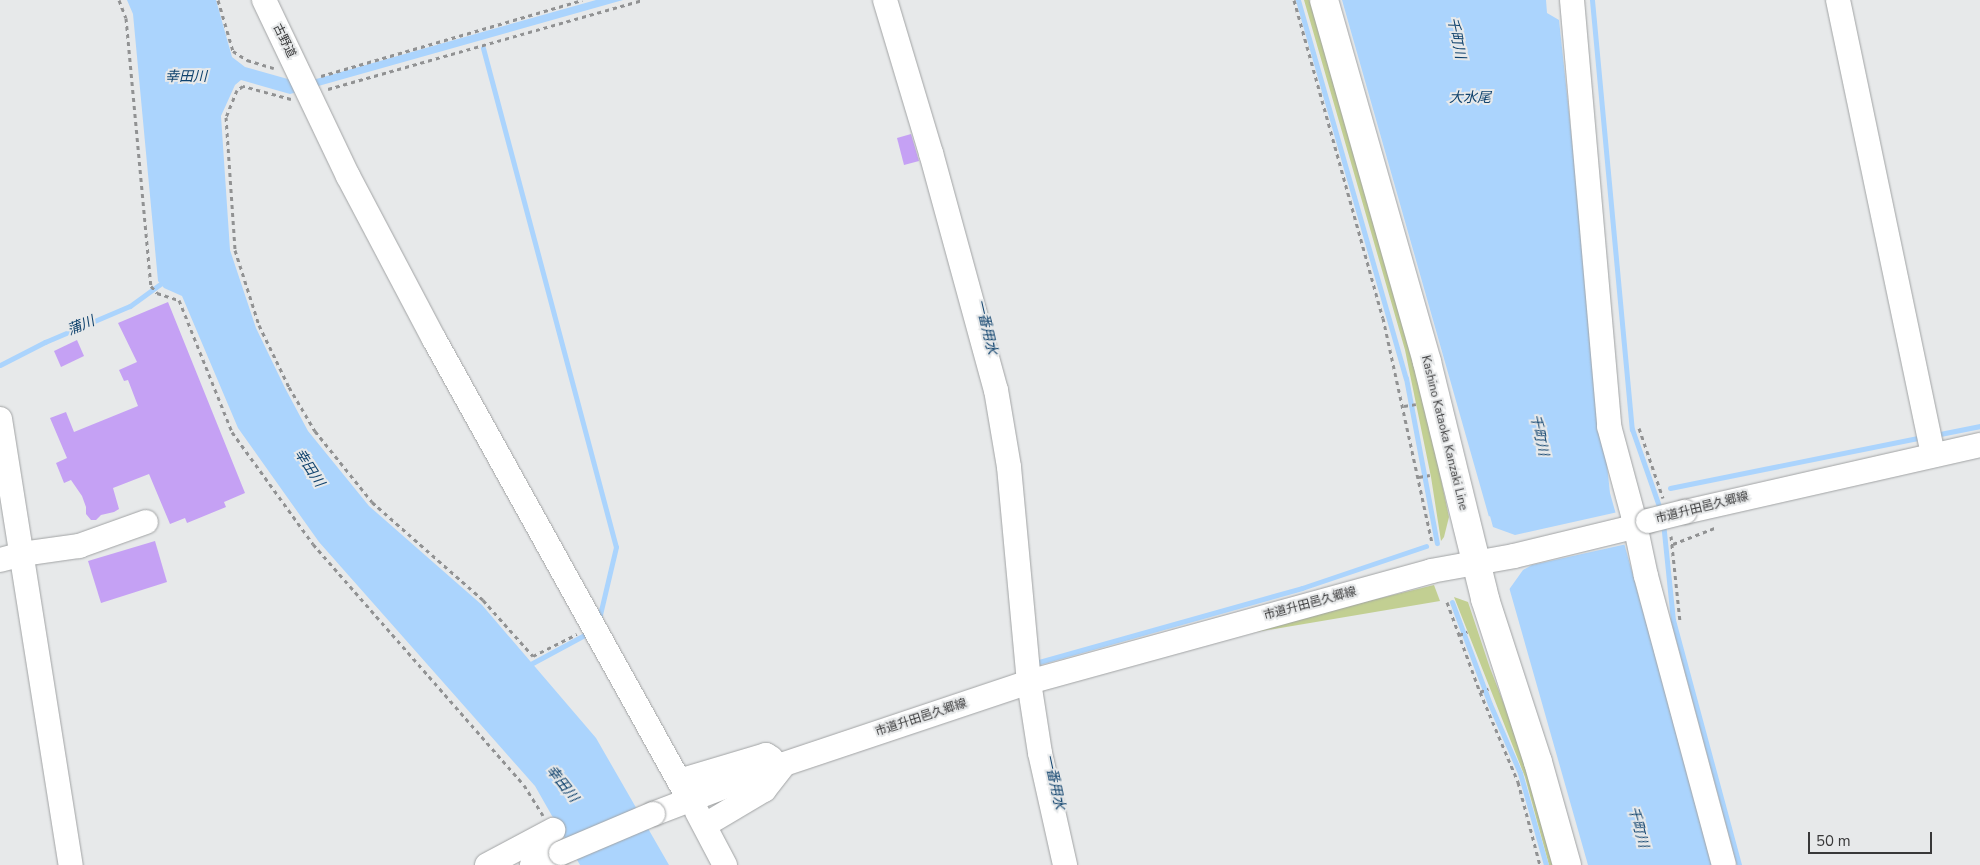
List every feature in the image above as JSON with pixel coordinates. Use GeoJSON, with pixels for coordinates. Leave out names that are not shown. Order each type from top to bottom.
{"type":"FeatureCollection","features":[{"type":"Feature","properties":{"kind":"main road","name":"Kashino Kataoka Kanzaki Line"},"geometry":{"type":"LineString","coordinates":[[1324,0],[1485,561],[1567,865]]}},
{"type":"Feature","properties":{"kind":"street","name":"古野道"},"geometry":{"type":"LineString","coordinates":[[264,0],[348,176],[434,339],[682,785],[766,755],[784,764]]}},
{"type":"Feature","properties":{"kind":"street"},"geometry":{"type":"LineString","coordinates":[[885,0],[931,153],[996,390],[1010,467],[1029,682],[1040,754],[1064,865]]}},
{"type":"Feature","properties":{"kind":"street"},"geometry":{"type":"LineString","coordinates":[[1572,0],[1608,426],[1637,525],[1646,576],[1724,865]]}},
{"type":"Feature","properties":{"kind":"street"},"geometry":{"type":"LineString","coordinates":[[1838,0],[1931,443]]}},
{"type":"Feature","properties":{"kind":"street"},"geometry":{"type":"LineString","coordinates":[[0,419],[14,556],[71,865]]}},
{"type":"Feature","properties":{"kind":"street","name":"市道升田邑久郷線"},"geometry":{"type":"LineString","coordinates":[[532,865],[653,814],[784,764],[1029,682],[1431,571],[1485,561],[1637,525],[1931,443],[1980,445]]}},
{"type":"Feature","properties":{"kind":"street"},"geometry":{"type":"LineString","coordinates":[[14,556],[79,546],[146,522]]}},
{"type":"Feature","properties":{"kind":"street"},"geometry":{"type":"LineString","coordinates":[[725,865],[701,819],[764,790],[784,764]]}},
{"type":"Feature","properties":{"kind":"street"},"geometry":{"type":"LineString","coordinates":[[487,865],[552,830]]}},
{"type":"Feature","properties":{"kind":"path"},"geometry":{"type":"LineString","coordinates":[[118,0],[126,18],[151,286],[157,293],[179,300],[232,432],[313,544],[524,786],[552,830]]}},
{"type":"Feature","properties":{"kind":"path"},"geometry":{"type":"LineString","coordinates":[[218,0],[233,51],[246,60],[305,85],[642,0]]}},
{"type":"Feature","properties":{"kind":"path"},"geometry":{"type":"LineString","coordinates":[[582,0],[305,85],[289,99],[243,86],[237,90],[226,117],[235,250],[259,325],[289,387],[315,431],[372,502],[483,600],[533,656],[593,626]]}},
{"type":"Feature","properties":{"kind":"path"},"geometry":{"type":"LineString","coordinates":[[1294,0],[1385,317],[1406,405],[1432,542]]}},
{"type":"Feature","properties":{"kind":"path"},"geometry":{"type":"LineString","coordinates":[[1406,405],[1414,404]]}},
{"type":"Feature","properties":{"kind":"path"},"geometry":{"type":"LineString","coordinates":[[1421,477],[1429,475]]}},
{"type":"Feature","properties":{"kind":"path"},"geometry":{"type":"LineString","coordinates":[[1447,602],[1463,634],[1481,692],[1519,781],[1540,865]]}},
{"type":"Feature","properties":{"kind":"path"},"geometry":{"type":"LineString","coordinates":[[1481,692],[1487,689]]}},
{"type":"Feature","properties":{"kind":"green space"},"geometry":{"type":"Polygon","coordinates":[[[1304,0],[1313,0],[1413,347],[1449,517],[1444,537],[1441,541],[1431,477],[1405,350],[1304,0]]]}},
{"type":"Feature","properties":{"kind":"green space"},"geometry":{"type":"Polygon","coordinates":[[[1434,585],[1440,601],[1250,633],[1249,630],[1434,585]]]}},
{"type":"Feature","properties":{"kind":"green space"},"geometry":{"type":"Polygon","coordinates":[[[1454,597],[1468,602],[1490,668],[1520,745],[1557,865],[1549,865],[1525,777],[1454,597]]]}},
{"type":"Feature","properties":{"kind":"water","name":"幸田川"},"geometry":{"type":"Polygon","coordinates":[[[127,0],[216,0],[232,57],[245,67],[302,83],[596,0],[623,0],[290,94],[241,80],[235,85],[221,116],[230,250],[256,328],[308,431],[369,506],[482,605],[596,738],[669,865],[580,865],[535,786],[319,542],[238,428],[182,296],[164,288],[158,281],[133,14],[127,0]]]}},
{"type":"Feature","properties":{"kind":"water","name":"大水尾"},"geometry":{"type":"Polygon","coordinates":[[[1342,0],[1546,0],[1547,13],[1559,20],[1610,493],[1714,865],[1588,865],[1342,0]]]}},
{"type":"Feature","properties":{"kind":"pier"},"geometry":{"type":"Polygon","coordinates":[[[1618,512],[1627,544],[1532,565],[1523,570],[1508,591],[1488,517],[1490,516],[1493,527],[1515,535],[1618,512]]]}},
{"type":"Feature","properties":{"kind":"building"},"geometry":{"type":"Polygon","coordinates":[[[911,134],[919,161],[904,165],[897,138],[911,134]]]}},
{"type":"Feature","properties":{"kind":"building"},"geometry":{"type":"Polygon","coordinates":[[[168,302],[245,493],[224,502],[226,507],[187,523],[185,518],[170,524],[149,474],[113,488],[119,509],[101,515],[96,520],[91,520],[86,514],[86,507],[82,496],[71,480],[64,483],[56,463],[67,458],[50,418],[66,412],[74,432],[138,406],[128,380],[124,381],[119,370],[137,362],[118,323],[168,302]]]}},
{"type":"Feature","properties":{"kind":"building"},"geometry":{"type":"Polygon","coordinates":[[[77,340],[84,356],[61,367],[54,351],[77,340]]]}},
{"type":"Feature","properties":{"kind":"building"},"geometry":{"type":"Polygon","coordinates":[[[155,541],[167,582],[101,603],[88,561],[155,541]]]}},
{"type":"Feature","properties":{"kind":"waterway"},"geometry":{"type":"LineString","coordinates":[[1298,0],[1406,378],[1437,543]]}},
{"type":"Feature","properties":{"kind":"waterway"},"geometry":{"type":"LineString","coordinates":[[1592,0],[1632,429],[1661,512]]}},
{"type":"Feature","properties":{"kind":"waterway"},"geometry":{"type":"LineString","coordinates":[[483,48],[616,547],[599,619]]}},
{"type":"Feature","properties":{"kind":"waterway","name":"蒲川"},"geometry":{"type":"LineString","coordinates":[[0,365],[45,342],[130,306],[160,284]]}},
{"type":"Feature","properties":{"kind":"waterway"},"geometry":{"type":"LineString","coordinates":[[1935,435],[1980,426]]}},
{"type":"Feature","properties":{"kind":"waterway"},"geometry":{"type":"LineString","coordinates":[[1670,488],[1924,437]]}},
{"type":"Feature","properties":{"kind":"waterway"},"geometry":{"type":"LineString","coordinates":[[1663,522],[1673,620],[1739,865]]}},
{"type":"Feature","properties":{"kind":"waterway"},"geometry":{"type":"LineString","coordinates":[[1039,662],[1302,588],[1426,546]]}},
{"type":"Feature","properties":{"kind":"waterway"},"geometry":{"type":"LineString","coordinates":[[1452,602],[1490,704],[1520,773],[1546,865]]}},
{"type":"Feature","properties":{"kind":"waterway"},"geometry":{"type":"LineString","coordinates":[[527,666],[588,633]]}},
{"type":"Feature","properties":{"kind":"water label","name":"千町川"},"geometry":{"type":"Point","coordinates":[1456,38]}},
{"type":"Feature","properties":{"kind":"water label","name":"一番用水"},"geometry":{"type":"Point","coordinates":[986,327]}},
{"type":"Feature","properties":{"kind":"water label","name":"千町川"},"geometry":{"type":"Point","coordinates":[1539,435]}},
{"type":"Feature","properties":{"kind":"water label","name":"一番用水"},"geometry":{"type":"Point","coordinates":[1054,782]}},
{"type":"Feature","properties":{"kind":"water label","name":"千町川"},"geometry":{"type":"Point","coordinates":[1638,827]}}]}
